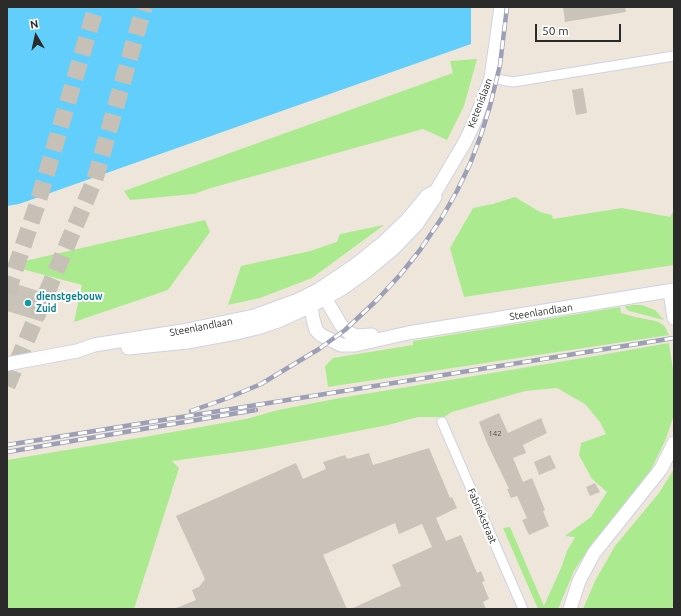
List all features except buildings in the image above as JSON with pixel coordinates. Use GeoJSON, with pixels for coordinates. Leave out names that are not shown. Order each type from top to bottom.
{"type":"FeatureCollection","features":[{"type":"Feature","properties":{"kind":"main road","name":"Ketenislaan"},"geometry":{"type":"LineString","coordinates":[[323,294],[343,288],[364,273],[393,249],[428,210],[435,198],[436,191],[465,142],[491,78],[501,7]]}},
{"type":"Feature","properties":{"kind":"main road","name":"Steenlandlaan"},"geometry":{"type":"LineString","coordinates":[[311,306],[316,330],[326,338],[341,345],[355,345],[408,333],[672,291]]}},
{"type":"Feature","properties":{"kind":"main road"},"geometry":{"type":"LineString","coordinates":[[672,291],[674,318]]}},
{"type":"Feature","properties":{"kind":"main road","name":"Steenlandlaan"},"geometry":{"type":"LineString","coordinates":[[77,351],[101,351],[216,338],[257,328],[311,306],[323,294]]}},
{"type":"Feature","properties":{"kind":"main road","name":"Steenlandlaan"},"geometry":{"type":"LineString","coordinates":[[323,294],[341,325],[348,332],[356,336],[408,333]]}},
{"type":"Feature","properties":{"kind":"main road","name":"Steenlandlaan"},"geometry":{"type":"LineString","coordinates":[[7,364],[77,351],[94,345],[182,331],[254,316],[298,300],[323,294]]}},
{"type":"Feature","properties":{"kind":"main road"},"geometry":{"type":"LineString","coordinates":[[570,609],[579,581],[594,553],[661,469],[674,443]]}},
{"type":"Feature","properties":{"kind":"street"},"geometry":{"type":"LineString","coordinates":[[491,78],[513,82],[674,56]]}},
{"type":"Feature","properties":{"kind":"street","name":"Fabriekstraat"},"geometry":{"type":"LineString","coordinates":[[442,422],[523,609]]}},
{"type":"Feature","properties":{"kind":"green space"},"geometry":{"type":"Polygon","coordinates":[[[477,59],[464,106],[447,140],[423,129],[194,194],[130,200],[124,191],[453,73],[450,61],[477,59]]]}},
{"type":"Feature","properties":{"kind":"green space"},"geometry":{"type":"Polygon","coordinates":[[[515,197],[540,212],[552,215],[553,219],[622,208],[670,217],[674,210],[674,265],[464,297],[450,248],[473,208],[515,197]]]}},
{"type":"Feature","properties":{"kind":"green space"},"geometry":{"type":"Polygon","coordinates":[[[205,220],[210,232],[168,290],[74,322],[82,285],[7,265],[205,220]]]}},
{"type":"Feature","properties":{"kind":"green space"},"geometry":{"type":"Polygon","coordinates":[[[384,225],[312,278],[260,298],[228,305],[241,266],[310,251],[337,242],[340,234],[384,225]]]}},
{"type":"Feature","properties":{"kind":"green space"},"geometry":{"type":"Polygon","coordinates":[[[642,305],[655,310],[664,320],[629,311],[625,306],[642,305]]]}},
{"type":"Feature","properties":{"kind":"green space"},"geometry":{"type":"Polygon","coordinates":[[[620,307],[621,313],[656,321],[662,324],[669,335],[328,387],[325,366],[333,358],[413,345],[413,341],[620,307]]]}},
{"type":"Feature","properties":{"kind":"green space"},"geometry":{"type":"Polygon","coordinates":[[[669,343],[674,376],[674,410],[673,418],[665,441],[648,476],[608,526],[593,542],[574,571],[558,609],[538,609],[503,528],[510,527],[544,606],[567,551],[575,537],[565,536],[591,517],[607,492],[592,479],[579,455],[581,443],[606,434],[600,422],[585,404],[557,388],[525,391],[452,412],[444,417],[418,417],[388,425],[260,449],[172,461],[179,468],[134,609],[7,609],[7,460],[246,419],[278,410],[340,398],[669,343]]]}},
{"type":"Feature","properties":{"kind":"green space"},"geometry":{"type":"Polygon","coordinates":[[[674,469],[674,606],[670,609],[583,609],[595,581],[615,546],[659,493],[674,469]]]}},
{"type":"Feature","properties":{"kind":"water"},"geometry":{"type":"Polygon","coordinates":[[[7,7],[471,7],[471,44],[19,204],[7,206],[7,7]]]}},
{"type":"Feature","properties":{"kind":"tunnel"},"geometry":{"type":"LineString","coordinates":[[7,293],[38,202],[96,7]]}},
{"type":"Feature","properties":{"kind":"tunnel"},"geometry":{"type":"LineString","coordinates":[[7,386],[95,179],[144,7]]}},
{"type":"Feature","properties":{"kind":"railway"},"geometry":{"type":"LineString","coordinates":[[191,411],[261,384],[319,349],[345,330],[377,300],[420,250],[441,219],[457,191],[470,164],[481,135],[500,65],[507,7]]}},
{"type":"Feature","properties":{"kind":"railway"},"geometry":{"type":"LineString","coordinates":[[7,445],[674,338]]}},
{"type":"Feature","properties":{"kind":"railway"},"geometry":{"type":"LineString","coordinates":[[7,452],[256,410]]}},
{"type":"Feature","properties":{"kind":"place","name":"dienstgebouw Zuid"},"geometry":{"type":"Point","coordinates":[28,303]}}]}
